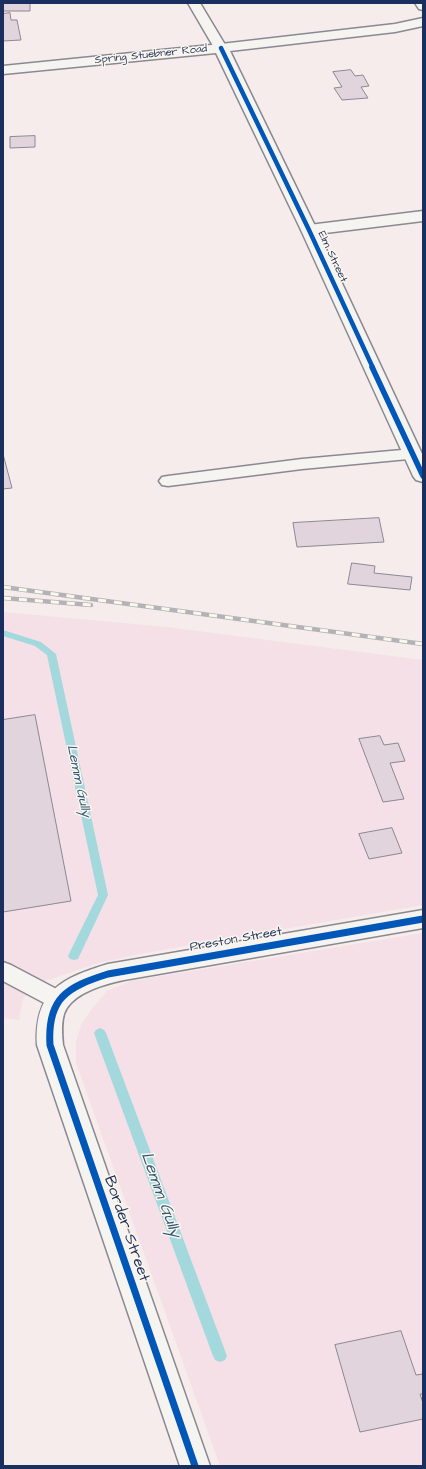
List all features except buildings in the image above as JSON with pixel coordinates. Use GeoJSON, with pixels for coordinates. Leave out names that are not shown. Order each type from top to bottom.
{"type":"FeatureCollection","features":[{"type":"Feature","properties":{"kind":"street","name":"Spring Stuebner Road"},"geometry":{"type":"LineString","coordinates":[[3,70],[220,48],[395,28],[423,22]]}},
{"type":"Feature","properties":{"kind":"street","name":"Elm Street"},"geometry":{"type":"LineString","coordinates":[[220,48],[309,230],[423,476]]}},
{"type":"Feature","properties":{"kind":"street"},"geometry":{"type":"LineString","coordinates":[[309,230],[423,216]]}},
{"type":"Feature","properties":{"kind":"street","name":"Preston Street"},"geometry":{"type":"LineString","coordinates":[[58,1000],[85,982],[100,975],[118,971],[423,919]]}},
{"type":"Feature","properties":{"kind":"street","name":"Border Street"},"geometry":{"type":"LineString","coordinates":[[58,1000],[50,1015],[48,1034],[50,1046],[195,1466]]}},
{"type":"Feature","properties":{"kind":"lane"},"geometry":{"type":"LineString","coordinates":[[194,3],[220,48]]}},
{"type":"Feature","properties":{"kind":"lane"},"geometry":{"type":"LineString","coordinates":[[168,481],[302,464],[413,454]]}},
{"type":"Feature","properties":{"kind":"lane"},"geometry":{"type":"LineString","coordinates":[[3,971],[58,1000]]}},
{"type":"Feature","properties":{"kind":"shaded area"},"geometry":{"type":"Polygon","coordinates":[[[3,612],[167,627],[423,660],[423,905],[140,954],[95,964],[37,984],[23,999],[19,1020],[3,1018],[3,612]]]}},
{"type":"Feature","properties":{"kind":"shaded area"},"geometry":{"type":"Polygon","coordinates":[[[423,933],[423,1466],[220,1466],[76,1063],[76,1042],[81,1025],[107,991],[131,981],[423,933]]]}},
{"type":"Feature","properties":{"kind":"waterway","name":"Lemm Gully"},"geometry":{"type":"LineString","coordinates":[[3,633],[38,644],[51,654],[103,895],[74,956]]}},
{"type":"Feature","properties":{"kind":"waterway","name":"Lemm Gully"},"geometry":{"type":"LineString","coordinates":[[100,1033],[220,1356]]}},
{"type":"Feature","properties":{"kind":"railway"},"geometry":{"type":"LineString","coordinates":[[3,587],[423,644]]}},
{"type":"Feature","properties":{"kind":"railway"},"geometry":{"type":"LineString","coordinates":[[3,598],[91,605]]}},
{"type":"Feature","properties":{"kind":"cycle path"},"geometry":{"type":"LineString","coordinates":[[221,48],[309,230],[423,476]]}},
{"type":"Feature","properties":{"kind":"cycle path"},"geometry":{"type":"LineString","coordinates":[[195,1466],[50,1045],[49,1027],[52,1013],[58,1001],[79,984],[108,974],[423,919]]}}]}
